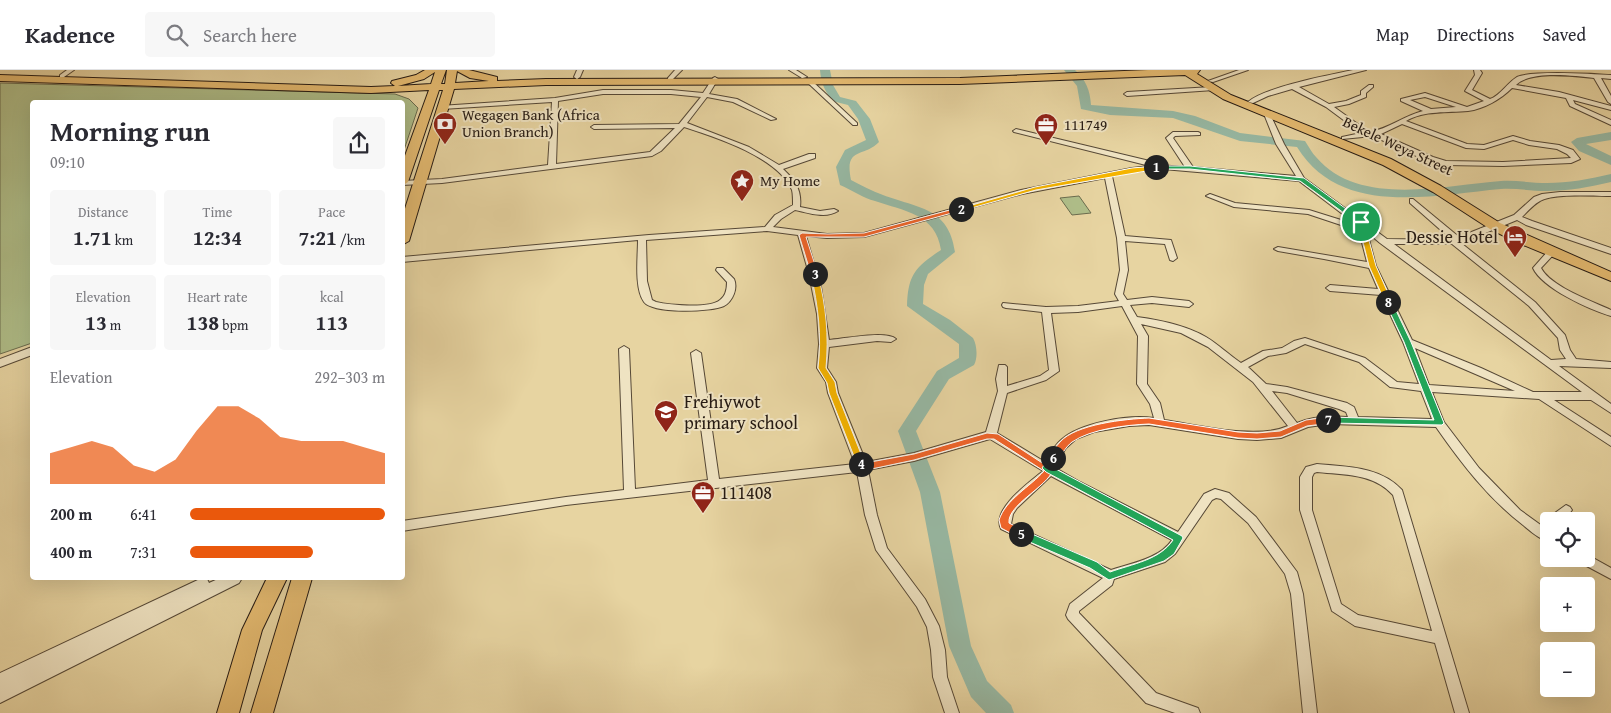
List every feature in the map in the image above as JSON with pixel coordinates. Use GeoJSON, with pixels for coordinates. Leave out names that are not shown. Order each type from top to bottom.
{"type":"FeatureCollection","features":[{"type":"Feature","properties":{"kind":"main road"},"geometry":{"type":"LineString","coordinates":[[375,88],[420,77],[432,70]]}},
{"type":"Feature","properties":{"kind":"main road"},"geometry":{"type":"LineString","coordinates":[[405,174],[434,85],[441,70]]}},
{"type":"Feature","properties":{"kind":"main road"},"geometry":{"type":"LineString","coordinates":[[461,70],[496,82]]}},
{"type":"Feature","properties":{"kind":"main road"},"geometry":{"type":"LineString","coordinates":[[0,74],[375,88],[434,85],[451,79],[605,86],[714,81],[960,81],[1115,70]]}},
{"type":"Feature","properties":{"kind":"main road"},"geometry":{"type":"LineString","coordinates":[[1074,74],[1191,72],[1211,85],[1267,114],[1370,154],[1446,190],[1499,225],[1551,253],[1611,276]]}},
{"type":"Feature","properties":{"kind":"main road"},"geometry":{"type":"LineString","coordinates":[[442,107],[467,92],[496,82],[578,74],[714,81]]}},
{"type":"Feature","properties":{"kind":"main road"},"geometry":{"type":"LineString","coordinates":[[0,78],[59,75]]}},
{"type":"Feature","properties":{"kind":"main road"},"geometry":{"type":"LineString","coordinates":[[405,231],[451,79]]}},
{"type":"Feature","properties":{"kind":"main road","name":"Bekele Weya Street"},"geometry":{"type":"LineString","coordinates":[[1211,85],[1416,169],[1446,190]]}},
{"type":"Feature","properties":{"kind":"main road"},"geometry":{"type":"LineString","coordinates":[[375,88],[405,94],[428,106]]}},
{"type":"Feature","properties":{"kind":"main road"},"geometry":{"type":"LineString","coordinates":[[1499,225],[1611,270]]}},
{"type":"Feature","properties":{"kind":"main road"},"geometry":{"type":"LineString","coordinates":[[228,713],[252,630],[276,580]]}},
{"type":"Feature","properties":{"kind":"main road"},"geometry":{"type":"LineString","coordinates":[[262,713],[301,580]]}},
{"type":"Feature","properties":{"kind":"street"},"geometry":{"type":"LineString","coordinates":[[670,79],[679,70]]}},
{"type":"Feature","properties":{"kind":"street"},"geometry":{"type":"LineString","coordinates":[[792,70],[807,80],[855,124]]}},
{"type":"Feature","properties":{"kind":"street"},"geometry":{"type":"LineString","coordinates":[[1127,94],[1211,85],[1245,70]]}},
{"type":"Feature","properties":{"kind":"street"},"geometry":{"type":"LineString","coordinates":[[1251,102],[1266,94],[1336,75],[1363,70]]}},
{"type":"Feature","properties":{"kind":"street"},"geometry":{"type":"LineString","coordinates":[[1476,70],[1479,73],[1478,78],[1472,83],[1468,91],[1489,101]]}},
{"type":"Feature","properties":{"kind":"street"},"geometry":{"type":"LineString","coordinates":[[1344,138],[1390,129],[1409,117],[1430,112],[1466,109],[1498,98],[1518,79],[1527,75],[1570,72],[1605,76],[1611,102]]}},
{"type":"Feature","properties":{"kind":"street"},"geometry":{"type":"LineString","coordinates":[[405,183],[652,154],[661,148],[681,125],[714,81]]}},
{"type":"Feature","properties":{"kind":"street"},"geometry":{"type":"LineString","coordinates":[[442,107],[555,100],[605,86],[704,95],[735,100],[773,119]]}},
{"type":"Feature","properties":{"kind":"street"},"geometry":{"type":"LineString","coordinates":[[1328,106],[1347,103],[1364,96],[1363,92],[1371,86]]}},
{"type":"Feature","properties":{"kind":"street"},"geometry":{"type":"LineString","coordinates":[[1512,86],[1569,97],[1611,108]]}},
{"type":"Feature","properties":{"kind":"street"},"geometry":{"type":"LineString","coordinates":[[1294,87],[1371,134],[1430,159],[1450,163],[1502,164],[1576,159],[1570,152],[1559,147],[1528,143],[1513,138],[1484,147],[1466,146],[1402,122]]}},
{"type":"Feature","properties":{"kind":"street"},"geometry":{"type":"LineString","coordinates":[[1430,112],[1403,100],[1428,95],[1466,109]]}},
{"type":"Feature","properties":{"kind":"street"},"geometry":{"type":"LineString","coordinates":[[1569,97],[1575,107],[1611,122]]}},
{"type":"Feature","properties":{"kind":"street"},"geometry":{"type":"LineString","coordinates":[[552,167],[555,100]]}},
{"type":"Feature","properties":{"kind":"street"},"geometry":{"type":"LineString","coordinates":[[1267,114],[1277,137],[1302,179],[1362,226],[1611,409]]}},
{"type":"Feature","properties":{"kind":"street"},"geometry":{"type":"LineString","coordinates":[[594,127],[681,125],[733,142],[778,168],[796,189],[796,208]]}},
{"type":"Feature","properties":{"kind":"street"},"geometry":{"type":"LineString","coordinates":[[1016,131],[1163,166],[1302,179]]}},
{"type":"Feature","properties":{"kind":"street"},"geometry":{"type":"LineString","coordinates":[[1190,168],[1169,138],[1173,134],[1198,134]]}},
{"type":"Feature","properties":{"kind":"street"},"geometry":{"type":"LineString","coordinates":[[778,168],[812,156]]}},
{"type":"Feature","properties":{"kind":"street"},"geometry":{"type":"LineString","coordinates":[[405,260],[642,238],[767,229],[802,235],[864,235],[1028,190],[1163,166]]}},
{"type":"Feature","properties":{"kind":"street"},"geometry":{"type":"LineString","coordinates":[[1108,176],[1121,238],[1124,270],[1119,294],[1144,340],[1142,384],[1155,404],[1160,423]]}},
{"type":"Feature","properties":{"kind":"street"},"geometry":{"type":"LineString","coordinates":[[1383,241],[1457,242],[1517,217],[1537,199],[1552,194],[1611,194]]}},
{"type":"Feature","properties":{"kind":"street"},"geometry":{"type":"LineString","coordinates":[[1210,196],[1234,205],[1309,212],[1362,226]]}},
{"type":"Feature","properties":{"kind":"street"},"geometry":{"type":"LineString","coordinates":[[1413,201],[1457,242],[1532,304],[1562,337],[1563,345],[1573,362]]}},
{"type":"Feature","properties":{"kind":"street"},"geometry":{"type":"LineString","coordinates":[[767,229],[781,214],[796,208],[820,213],[834,211]]}},
{"type":"Feature","properties":{"kind":"street"},"geometry":{"type":"LineString","coordinates":[[1517,217],[1529,224],[1611,251]]}},
{"type":"Feature","properties":{"kind":"street"},"geometry":{"type":"LineString","coordinates":[[1362,226],[1372,266],[1408,342],[1440,423],[1467,463],[1499,499],[1540,526]]}},
{"type":"Feature","properties":{"kind":"street"},"geometry":{"type":"LineString","coordinates":[[802,235],[814,270],[821,302],[825,344],[822,368],[831,382],[833,393],[862,467],[871,515],[882,550],[921,603],[933,626],[938,650],[940,677],[952,713]]}},
{"type":"Feature","properties":{"kind":"street"},"geometry":{"type":"LineString","coordinates":[[642,238],[643,283],[647,301],[654,306],[689,308],[719,305],[726,300],[732,289],[731,281],[720,270]]}},
{"type":"Feature","properties":{"kind":"street"},"geometry":{"type":"LineString","coordinates":[[1121,238],[1168,242],[1173,258]]}},
{"type":"Feature","properties":{"kind":"street"},"geometry":{"type":"LineString","coordinates":[[1278,249],[1372,266]]}},
{"type":"Feature","properties":{"kind":"street"},"geometry":{"type":"LineString","coordinates":[[1551,253],[1537,268],[1539,276],[1611,313]]}},
{"type":"Feature","properties":{"kind":"street"},"geometry":{"type":"LineString","coordinates":[[1330,288],[1383,292]]}},
{"type":"Feature","properties":{"kind":"street"},"geometry":{"type":"LineString","coordinates":[[1006,305],[1046,310],[1152,300],[1189,304]]}},
{"type":"Feature","properties":{"kind":"street"},"geometry":{"type":"LineString","coordinates":[[1003,392],[1043,378],[1054,371],[1046,310]]}},
{"type":"Feature","properties":{"kind":"street"},"geometry":{"type":"LineString","coordinates":[[1134,320],[1153,322],[1195,336],[1241,367],[1264,387],[1280,412],[1295,427]]}},
{"type":"Feature","properties":{"kind":"street"},"geometry":{"type":"LineString","coordinates":[[825,344],[877,338],[891,340]]}},
{"type":"Feature","properties":{"kind":"street"},"geometry":{"type":"LineString","coordinates":[[1241,367],[1266,353],[1282,351],[1300,341],[1305,341],[1362,360],[1392,385],[1536,395],[1592,396]]}},
{"type":"Feature","properties":{"kind":"street"},"geometry":{"type":"LineString","coordinates":[[1408,342],[1536,395],[1611,442]]}},
{"type":"Feature","properties":{"kind":"street"},"geometry":{"type":"LineString","coordinates":[[624,349],[630,494]]}},
{"type":"Feature","properties":{"kind":"street"},"geometry":{"type":"LineString","coordinates":[[0,363],[30,352]]}},
{"type":"Feature","properties":{"kind":"street"},"geometry":{"type":"LineString","coordinates":[[696,353],[714,485]]}},
{"type":"Feature","properties":{"kind":"street"},"geometry":{"type":"LineString","coordinates":[[1549,363],[1573,362],[1611,365]]}},
{"type":"Feature","properties":{"kind":"street"},"geometry":{"type":"LineString","coordinates":[[991,435],[1003,392],[1001,380],[1002,367]]}},
{"type":"Feature","properties":{"kind":"street"},"geometry":{"type":"LineString","coordinates":[[1264,387],[1287,390],[1343,406],[1350,410],[1354,420]]}},
{"type":"Feature","properties":{"kind":"street"},"geometry":{"type":"LineString","coordinates":[[1109,576],[1093,565],[1005,526],[1005,515],[1021,496],[1047,474],[1063,444],[1080,432],[1136,422],[1160,423],[1238,435],[1257,436],[1281,434],[1306,423],[1329,420],[1440,423]]}},
{"type":"Feature","properties":{"kind":"street"},"geometry":{"type":"LineString","coordinates":[[405,526],[630,494],[862,467],[914,457],[991,435],[1048,469],[1178,538]]}},
{"type":"Feature","properties":{"kind":"street"},"geometry":{"type":"LineString","coordinates":[[1440,638],[1356,620],[1336,607],[1306,510],[1306,477],[1310,470],[1317,468],[1377,476],[1392,484],[1398,493],[1462,713]]}},
{"type":"Feature","properties":{"kind":"street"},"geometry":{"type":"LineString","coordinates":[[1193,713],[1152,698],[1072,615],[1074,608],[1106,583],[1109,576],[1160,558],[1170,551],[1208,497],[1220,493],[1252,520],[1281,557],[1290,572],[1297,594],[1310,713]]}},
{"type":"Feature","properties":{"kind":"street"},"geometry":{"type":"LineString","coordinates":[[1595,564],[1611,574]]}},
{"type":"Feature","properties":{"kind":"street"},"geometry":{"type":"LineString","coordinates":[[0,682],[211,580]]}},
{"type":"Feature","properties":{"kind":"street"},"geometry":{"type":"LineString","coordinates":[[0,695],[230,580]]}},
{"type":"Feature","properties":{"kind":"green space"},"geometry":{"type":"Polygon","coordinates":[[[0,83],[395,94],[409,99],[418,108],[405,147],[405,100],[30,100],[30,344],[0,354],[0,83]]]}},
{"type":"Feature","properties":{"kind":"green space"},"geometry":{"type":"Polygon","coordinates":[[[1079,196],[1091,213],[1072,215],[1060,198],[1079,196]]]}},
{"type":"Feature","properties":{"kind":"waterway"},"geometry":{"type":"LineString","coordinates":[[825,70],[827,85],[836,99],[852,103],[864,119],[873,142],[849,153],[842,167],[845,182],[878,198],[914,208],[935,222],[946,236],[948,252],[925,268],[918,278],[915,306],[944,324],[967,342],[968,361],[943,375],[907,431],[930,492],[960,646],[979,689],[1002,713]]}},
{"type":"Feature","properties":{"kind":"waterway"},"geometry":{"type":"LineString","coordinates":[[1069,70],[1078,78],[1082,86],[1085,107],[1097,110],[1173,114],[1240,137],[1301,144],[1311,160],[1328,175],[1352,186],[1383,193],[1421,194],[1503,185],[1547,187],[1588,183],[1611,178]]}},
{"type":"Feature","properties":{"kind":"waterway"},"geometry":{"type":"LineString","coordinates":[[1611,136],[1577,142],[1583,148],[1611,161]]}},
{"type":"Feature","properties":{"kind":"place","name":"Wegagen Bank (Africa Union Branch)"},"geometry":{"type":"Point","coordinates":[445,145]}},
{"type":"Feature","properties":{"kind":"place","name":"111749"},"geometry":{"type":"Point","coordinates":[1046,146]}},
{"type":"Feature","properties":{"kind":"place","name":"My Home"},"geometry":{"type":"Point","coordinates":[742,202]}},
{"type":"Feature","properties":{"kind":"place","name":"Dessie Hotel"},"geometry":{"type":"Point","coordinates":[1515,258]}},
{"type":"Feature","properties":{"kind":"place","name":"Frehiywot primary school"},"geometry":{"type":"Point","coordinates":[666,433]}},
{"type":"Feature","properties":{"kind":"place","name":"111408"},"geometry":{"type":"Point","coordinates":[703,514]}},
{"type":"Feature","properties":{"kind":"route"},"geometry":{"type":"LineString","coordinates":[[1163,166],[1302,179],[1361,222],[1372,266],[1408,342],[1440,423],[1329,420],[1306,423],[1281,434],[1257,436],[1238,435],[1149,421],[1080,432],[1063,444],[1047,468],[1178,538],[1170,551],[1160,558],[1109,576],[1093,565],[1005,526],[1005,515],[1021,496],[1047,474],[1049,470],[995,436],[991,435],[914,457],[862,467],[833,393],[831,382],[821,366],[825,344],[821,302],[814,270],[802,235],[864,235],[1035,188],[1163,166]]}}]}
